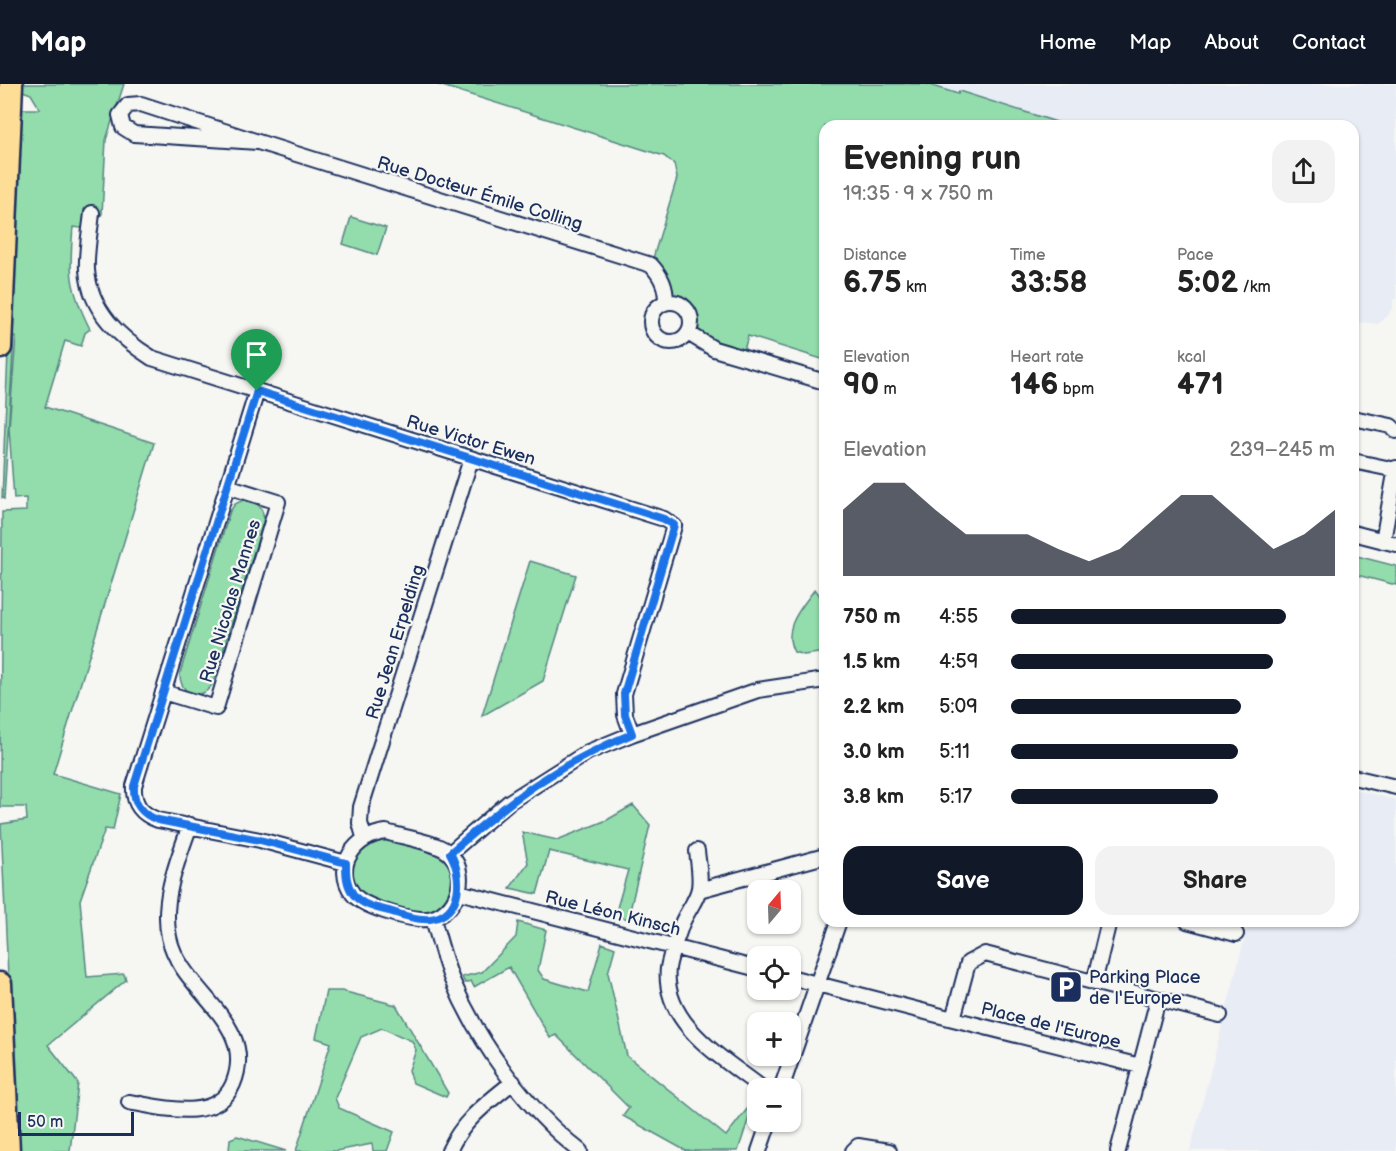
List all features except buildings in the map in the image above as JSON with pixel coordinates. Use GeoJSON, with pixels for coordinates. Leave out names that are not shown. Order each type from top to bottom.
{"type":"FeatureCollection","features":[{"type":"Feature","properties":{"kind":"main road"},"geometry":{"type":"LineString","coordinates":[[0,347],[4,139],[11,84]]}},
{"type":"Feature","properties":{"kind":"main road"},"geometry":{"type":"LineString","coordinates":[[0,984],[9,1151]]}},
{"type":"Feature","properties":{"kind":"street","name":"Rue Docteur Émile Colling"},"geometry":{"type":"LineString","coordinates":[[258,142],[134,134],[123,128],[120,115],[128,105],[141,104],[651,266],[663,282],[666,302]]}},
{"type":"Feature","properties":{"kind":"street","name":"Rue Victor Ewen"},"geometry":{"type":"LineString","coordinates":[[92,213],[87,271],[92,292],[108,323],[127,342],[152,358],[664,519],[674,525],[624,694],[625,715],[632,734]]}},
{"type":"Feature","properties":{"kind":"street"},"geometry":{"type":"LineString","coordinates":[[666,302],[680,304],[685,308],[691,320],[688,333],[678,342],[665,342],[654,334],[650,321],[651,315],[655,309],[666,302]]}},
{"type":"Feature","properties":{"kind":"street"},"geometry":{"type":"LineString","coordinates":[[688,333],[714,348],[819,380]]}},
{"type":"Feature","properties":{"kind":"street","name":"Rue Nicolas Mannes"},"geometry":{"type":"LineString","coordinates":[[257,391],[134,786],[134,796],[137,805],[147,816],[346,863]]}},
{"type":"Feature","properties":{"kind":"street"},"geometry":{"type":"LineString","coordinates":[[1359,419],[1391,426],[1396,431]]}},
{"type":"Feature","properties":{"kind":"street","name":"Rue Jean Erpelding"},"geometry":{"type":"LineString","coordinates":[[364,837],[360,823],[361,807],[471,459]]}},
{"type":"Feature","properties":{"kind":"street"},"geometry":{"type":"LineString","coordinates":[[1359,461],[1396,469],[1390,543],[1359,535]]}},
{"type":"Feature","properties":{"kind":"street","name":"Rue Nicolas Mannes"},"geometry":{"type":"LineString","coordinates":[[163,692],[216,708],[278,502],[227,486]]}},
{"type":"Feature","properties":{"kind":"street"},"geometry":{"type":"LineString","coordinates":[[450,853],[509,802],[543,778],[588,752],[632,734],[758,690],[819,681]]}},
{"type":"Feature","properties":{"kind":"street"},"geometry":{"type":"LineString","coordinates":[[1359,778],[1396,787]]}},
{"type":"Feature","properties":{"kind":"street"},"geometry":{"type":"LineString","coordinates":[[129,1102],[182,1110],[200,1109],[216,1102],[231,1088],[239,1069],[239,1048],[231,1029],[178,960],[169,937],[167,906],[172,878],[190,825]]}},
{"type":"Feature","properties":{"kind":"street"},"geometry":{"type":"LineString","coordinates":[[386,832],[439,847],[450,853],[457,865],[459,892],[453,903],[433,919],[419,919],[366,905],[353,894],[346,879],[346,863],[352,848],[364,837],[386,832]]}},
{"type":"Feature","properties":{"kind":"street"},"geometry":{"type":"LineString","coordinates":[[697,851],[699,890],[684,918],[674,947],[669,991],[676,1011],[689,1029],[749,1078]]}},
{"type":"Feature","properties":{"kind":"street"},"geometry":{"type":"LineString","coordinates":[[699,890],[819,858]]}},
{"type":"Feature","properties":{"kind":"street","name":"Rue Léon Kinsch"},"geometry":{"type":"LineString","coordinates":[[459,892],[747,966]]}},
{"type":"Feature","properties":{"kind":"street"},"geometry":{"type":"LineString","coordinates":[[433,919],[452,979],[477,1030],[513,1082],[576,1150]]}},
{"type":"Feature","properties":{"kind":"street"},"geometry":{"type":"LineString","coordinates":[[785,1078],[837,927]]}},
{"type":"Feature","properties":{"kind":"street"},"geometry":{"type":"LineString","coordinates":[[1094,983],[1108,927]]}},
{"type":"Feature","properties":{"kind":"street"},"geometry":{"type":"LineString","coordinates":[[1210,927],[1236,934]]}},
{"type":"Feature","properties":{"kind":"street","name":"Place de l'Europe"},"geometry":{"type":"LineString","coordinates":[[952,1019],[968,963],[985,954],[1220,1015]]}},
{"type":"Feature","properties":{"kind":"street"},"geometry":{"type":"LineString","coordinates":[[801,980],[817,984]]}},
{"type":"Feature","properties":{"kind":"street","name":"Place de l'Europe"},"geometry":{"type":"LineString","coordinates":[[817,984],[1140,1066]]}},
{"type":"Feature","properties":{"kind":"street"},"geometry":{"type":"LineString","coordinates":[[1118,1151],[1158,999]]}},
{"type":"Feature","properties":{"kind":"street"},"geometry":{"type":"LineString","coordinates":[[449,1151],[458,1132],[472,1114],[513,1082]]}},
{"type":"Feature","properties":{"kind":"street"},"geometry":{"type":"LineString","coordinates":[[759,1151],[766,1132]]}},
{"type":"Feature","properties":{"kind":"street"},"geometry":{"type":"LineString","coordinates":[[853,1151],[858,1146],[868,1145],[889,1151]]}},
{"type":"Feature","properties":{"kind":"shaded area"},"geometry":{"type":"Polygon","coordinates":[[[926,84],[1396,84],[1396,299],[1393,299],[1393,306],[1388,316],[1378,324],[1359,322],[1359,120],[1050,120],[959,91],[958,94],[926,84]]]}},
{"type":"Feature","properties":{"kind":"shaded area"},"geometry":{"type":"Polygon","coordinates":[[[1359,791],[1396,800],[1396,1151],[1190,1151],[1247,927],[1359,927],[1359,791]]]}},
{"type":"Feature","properties":{"kind":"green space"},"geometry":{"type":"Polygon","coordinates":[[[20,84],[124,84],[106,140],[102,214],[90,229],[73,227],[72,279],[78,302],[90,329],[85,333],[81,346],[65,341],[45,407],[154,443],[53,774],[121,794],[113,830],[105,829],[80,900],[87,977],[124,974],[126,980],[48,1045],[78,1083],[70,1151],[16,1151],[1,824],[27,820],[26,807],[0,807],[2,512],[26,511],[26,498],[14,499],[9,428],[16,337],[14,336],[4,499],[2,498],[18,109],[40,109],[31,94],[20,90],[20,84]]]}},
{"type":"Feature","properties":{"kind":"green space"},"geometry":{"type":"Polygon","coordinates":[[[436,84],[926,84],[958,94],[959,91],[1050,120],[819,120],[819,358],[748,336],[742,357],[688,333],[690,321],[687,311],[678,304],[666,302],[651,265],[677,178],[674,164],[664,156],[436,84]]]}},
{"type":"Feature","properties":{"kind":"green space"},"geometry":{"type":"Polygon","coordinates":[[[351,217],[386,228],[377,255],[343,244],[351,217]]]}},
{"type":"Feature","properties":{"kind":"green space"},"geometry":{"type":"Polygon","coordinates":[[[243,500],[253,502],[262,509],[263,523],[213,683],[203,693],[192,694],[183,687],[180,673],[230,511],[235,504],[243,500]]]}},
{"type":"Feature","properties":{"kind":"green space"},"geometry":{"type":"Polygon","coordinates":[[[1359,557],[1396,566],[1396,585],[1359,576],[1359,557]]]}},
{"type":"Feature","properties":{"kind":"green space"},"geometry":{"type":"Polygon","coordinates":[[[530,561],[576,575],[543,681],[482,716],[530,561]]]}},
{"type":"Feature","properties":{"kind":"green space"},"geometry":{"type":"Polygon","coordinates":[[[815,589],[819,595],[819,653],[804,655],[794,652],[790,635],[799,611],[815,589]]]}},
{"type":"Feature","properties":{"kind":"green space"},"geometry":{"type":"Polygon","coordinates":[[[633,805],[650,825],[628,919],[615,915],[628,870],[549,851],[537,894],[510,888],[528,863],[522,832],[557,840],[607,820],[633,805]]]}},
{"type":"Feature","properties":{"kind":"green space"},"geometry":{"type":"Polygon","coordinates":[[[375,833],[450,853],[459,892],[433,919],[366,905],[346,879],[352,848],[375,833]]]}},
{"type":"Feature","properties":{"kind":"green space"},"geometry":{"type":"Polygon","coordinates":[[[518,922],[546,930],[538,970],[544,979],[588,992],[602,943],[615,948],[608,973],[627,1056],[726,1136],[747,1109],[747,1123],[738,1151],[686,1151],[623,1116],[629,1108],[556,1035],[550,1038],[509,967],[474,987],[471,981],[465,983],[462,977],[482,972],[516,937],[518,922]]]}},
{"type":"Feature","properties":{"kind":"green space"},"geometry":{"type":"Polygon","coordinates":[[[326,991],[342,991],[396,1005],[448,1093],[446,1097],[413,1083],[409,1070],[416,1050],[412,1041],[382,1028],[361,1037],[335,1098],[339,1108],[394,1132],[387,1151],[373,1151],[372,1144],[336,1151],[296,1151],[331,1043],[316,1038],[326,991]]]}},
{"type":"Feature","properties":{"kind":"green space"},"geometry":{"type":"Polygon","coordinates":[[[237,1136],[286,1151],[229,1151],[230,1139],[237,1136]]]}},
{"type":"Feature","properties":{"kind":"place","name":"Parking Place de l'Europe"},"geometry":{"type":"Point","coordinates":[1066,987]}},
{"type":"Feature","properties":{"kind":"route"},"geometry":{"type":"LineString","coordinates":[[257,391],[664,519],[674,525],[624,694],[625,715],[632,734],[588,752],[543,778],[509,802],[450,853],[457,865],[459,892],[444,913],[433,919],[419,919],[366,905],[353,894],[346,879],[346,863],[260,840],[158,820],[147,816],[137,805],[134,796],[134,786],[257,391]]}}]}
